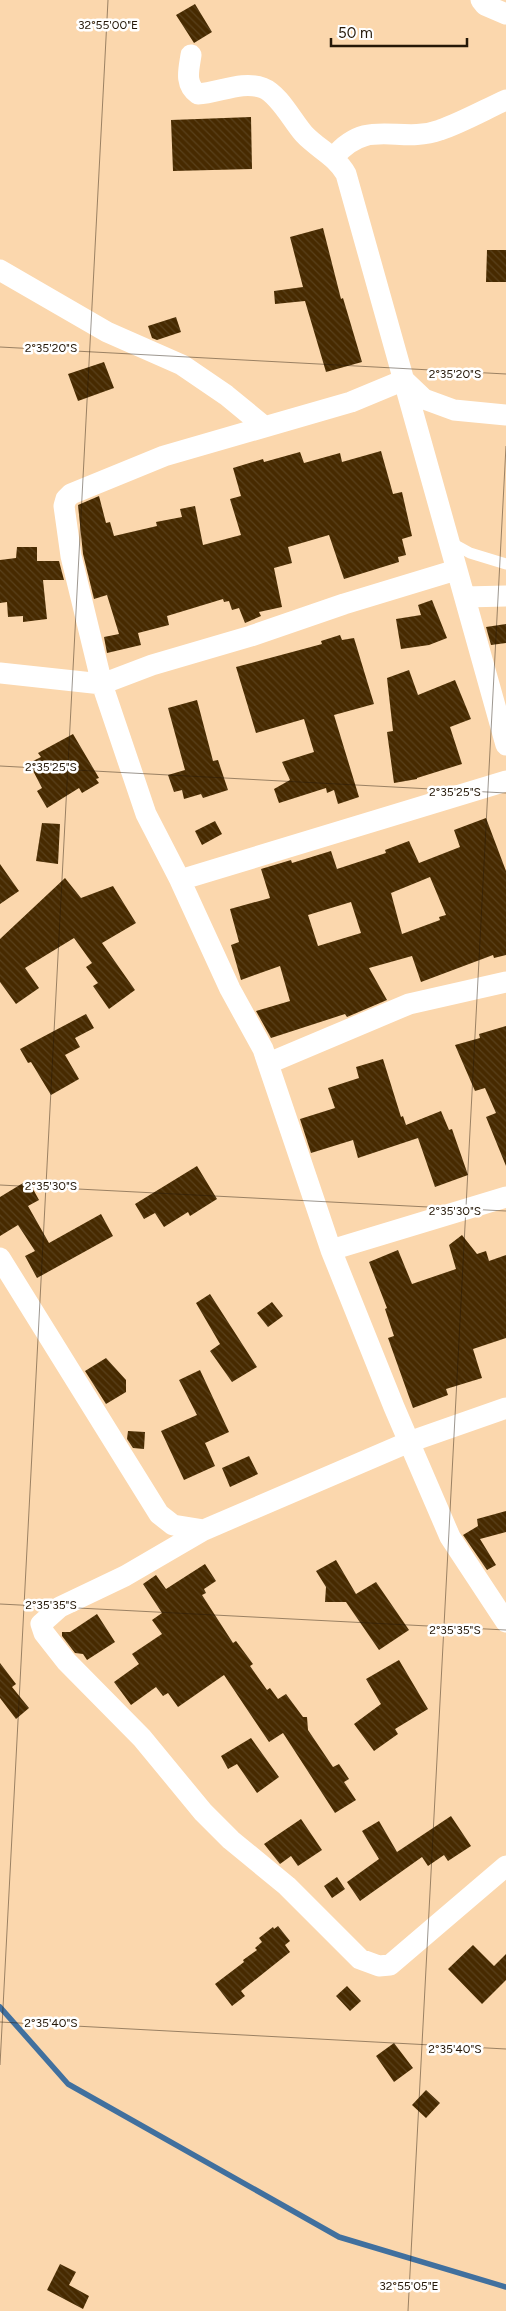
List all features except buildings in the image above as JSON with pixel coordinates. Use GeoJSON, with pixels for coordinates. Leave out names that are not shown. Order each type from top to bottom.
{"type":"FeatureCollection","features":[{"type":"Feature","properties":{"kind":"street"},"geometry":{"type":"LineString","coordinates":[[481,0],[485,5],[506,14]]}},
{"type":"Feature","properties":{"kind":"street"},"geometry":{"type":"LineString","coordinates":[[191,55],[188,82],[192,90],[198,94],[249,86],[265,89],[277,100],[304,134],[316,146],[334,158],[346,174],[506,745]]}},
{"type":"Feature","properties":{"kind":"street"},"geometry":{"type":"LineString","coordinates":[[334,158],[344,145],[360,137],[377,132],[393,135],[439,131],[506,100]]}},
{"type":"Feature","properties":{"kind":"street"},"geometry":{"type":"LineString","coordinates":[[0,270],[107,332],[182,365],[226,394],[265,427]]}},
{"type":"Feature","properties":{"kind":"street"},"geometry":{"type":"LineString","coordinates":[[404,380],[424,399],[454,410],[506,415]]}},
{"type":"Feature","properties":{"kind":"street"},"geometry":{"type":"LineString","coordinates":[[404,380],[351,402],[164,456],[72,494],[66,500],[64,519],[102,684],[146,814],[180,880],[230,989],[269,1063],[331,1250],[450,1537],[506,1622]]}},
{"type":"Feature","properties":{"kind":"street"},"geometry":{"type":"LineString","coordinates":[[0,673],[102,684],[152,665],[250,636],[344,604],[456,570]]}},
{"type":"Feature","properties":{"kind":"street"},"geometry":{"type":"LineString","coordinates":[[465,597],[506,596]]}},
{"type":"Feature","properties":{"kind":"street"},"geometry":{"type":"LineString","coordinates":[[180,880],[506,781]]}},
{"type":"Feature","properties":{"kind":"street"},"geometry":{"type":"LineString","coordinates":[[269,1063],[409,1004],[506,982]]}},
{"type":"Feature","properties":{"kind":"street"},"geometry":{"type":"LineString","coordinates":[[331,1250],[506,1197]]}},
{"type":"Feature","properties":{"kind":"street"},"geometry":{"type":"LineString","coordinates":[[0,1258],[159,1514],[173,1525],[204,1530]]}},
{"type":"Feature","properties":{"kind":"street"},"geometry":{"type":"LineString","coordinates":[[506,1408],[409,1442],[204,1530],[125,1576],[60,1607],[41,1624],[41,1629],[66,1661],[142,1738],[203,1812],[231,1840],[287,1886],[360,1959],[379,1966],[390,1965],[506,1866]]}},
{"type":"Feature","properties":{"kind":"lane"},"geometry":{"type":"LineString","coordinates":[[448,541],[470,553],[506,564]]}},
{"type":"Feature","properties":{"kind":"waterway"},"geometry":{"type":"LineString","coordinates":[[0,2007],[68,2084],[339,2237],[506,2287]]}}]}
